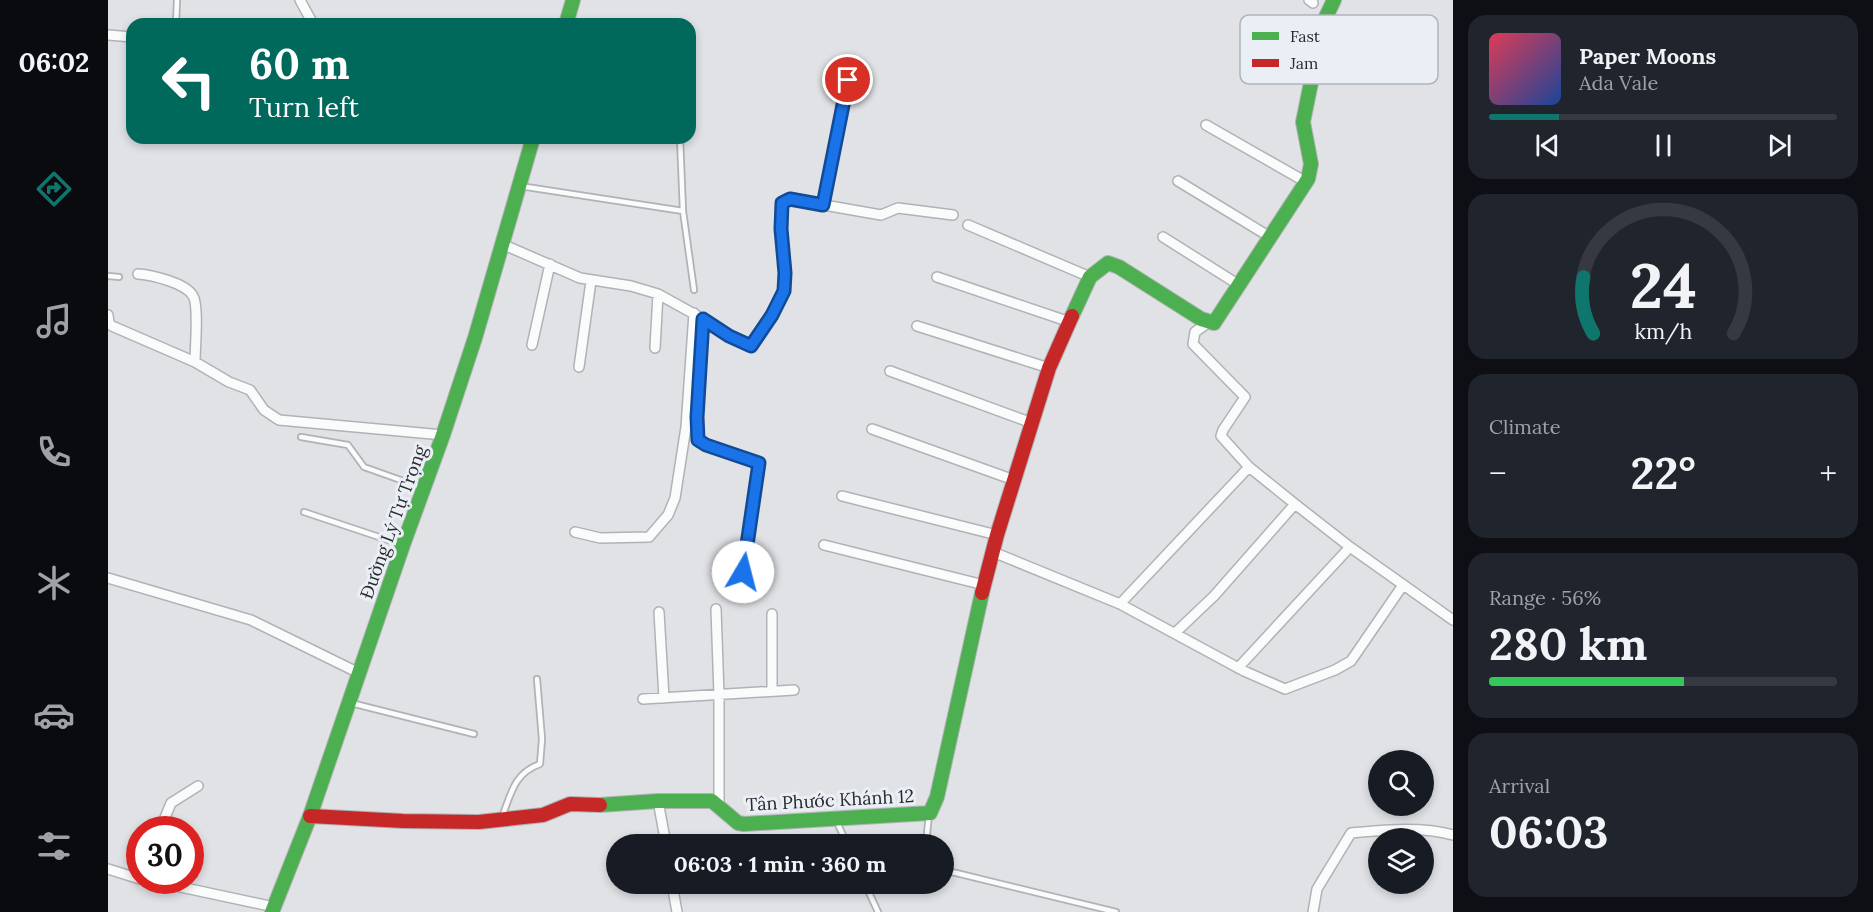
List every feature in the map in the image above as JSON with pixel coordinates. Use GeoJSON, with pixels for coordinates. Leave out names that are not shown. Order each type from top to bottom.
{"type":"FeatureCollection","features":[{"type":"Feature","properties":{"kind":"street"},"geometry":{"type":"LineString","coordinates":[[300,0],[310,18]]}},
{"type":"Feature","properties":{"kind":"street"},"geometry":{"type":"LineString","coordinates":[[568,18],[573,0]]}},
{"type":"Feature","properties":{"kind":"street"},"geometry":{"type":"LineString","coordinates":[[1327,15],[1334,0]]}},
{"type":"Feature","properties":{"kind":"street"},"geometry":{"type":"LineString","coordinates":[[108,35],[126,36]]}},
{"type":"Feature","properties":{"kind":"street"},"geometry":{"type":"LineString","coordinates":[[930,813],[937,797],[974,623],[997,535],[1049,368],[1090,277],[1108,263],[1119,267],[1214,323],[1306,182],[1311,164],[1303,122],[1311,84]]}},
{"type":"Feature","properties":{"kind":"street"},"geometry":{"type":"LineString","coordinates":[[1206,125],[1306,182]]}},
{"type":"Feature","properties":{"kind":"street","name":"Đường Lý Tự Trọng"},"geometry":{"type":"LineString","coordinates":[[273,910],[310,816],[443,435],[475,338],[531,144]]}},
{"type":"Feature","properties":{"kind":"street"},"geometry":{"type":"LineString","coordinates":[[1178,181],[1270,237]]}},
{"type":"Feature","properties":{"kind":"street"},"geometry":{"type":"LineString","coordinates":[[502,244],[580,278],[631,286],[658,294],[694,313],[729,336],[751,346],[772,315],[784,291],[782,203],[790,199],[881,215],[898,208],[953,215]]}},
{"type":"Feature","properties":{"kind":"street"},"geometry":{"type":"LineString","coordinates":[[968,225],[1090,277]]}},
{"type":"Feature","properties":{"kind":"street"},"geometry":{"type":"LineString","coordinates":[[1163,237],[1239,285]]}},
{"type":"Feature","properties":{"kind":"street"},"geometry":{"type":"LineString","coordinates":[[532,345],[550,264]]}},
{"type":"Feature","properties":{"kind":"street"},"geometry":{"type":"LineString","coordinates":[[138,274],[151,274],[187,288],[195,297],[195,362]]}},
{"type":"Feature","properties":{"kind":"street"},"geometry":{"type":"LineString","coordinates":[[937,277],[1070,322]]}},
{"type":"Feature","properties":{"kind":"street"},"geometry":{"type":"LineString","coordinates":[[579,367],[591,281]]}},
{"type":"Feature","properties":{"kind":"street"},"geometry":{"type":"LineString","coordinates":[[655,348],[658,294]]}},
{"type":"Feature","properties":{"kind":"street"},"geometry":{"type":"LineString","coordinates":[[575,532],[600,538],[649,537],[668,515],[675,498],[686,428],[694,313]]}},
{"type":"Feature","properties":{"kind":"street"},"geometry":{"type":"LineString","coordinates":[[108,315],[112,326],[195,362],[230,382],[250,390],[264,410],[279,420],[443,435]]}},
{"type":"Feature","properties":{"kind":"street"},"geometry":{"type":"LineString","coordinates":[[703,319],[697,417],[698,440],[706,445],[759,463],[743,572]]}},
{"type":"Feature","properties":{"kind":"street"},"geometry":{"type":"LineString","coordinates":[[1209,322],[1196,333],[1193,344],[1245,397],[1221,436],[1249,466],[1295,504],[1350,547],[1453,620]]}},
{"type":"Feature","properties":{"kind":"street"},"geometry":{"type":"LineString","coordinates":[[917,326],[1049,368]]}},
{"type":"Feature","properties":{"kind":"street"},"geometry":{"type":"LineString","coordinates":[[890,371],[1032,423]]}},
{"type":"Feature","properties":{"kind":"street"},"geometry":{"type":"LineString","coordinates":[[872,429],[1014,480]]}},
{"type":"Feature","properties":{"kind":"street"},"geometry":{"type":"LineString","coordinates":[[1120,604],[1249,466]]}},
{"type":"Feature","properties":{"kind":"street"},"geometry":{"type":"LineString","coordinates":[[843,496],[997,535]]}},
{"type":"Feature","properties":{"kind":"street"},"geometry":{"type":"LineString","coordinates":[[1175,633],[1214,596],[1295,504]]}},
{"type":"Feature","properties":{"kind":"street"},"geometry":{"type":"LineString","coordinates":[[824,545],[984,585]]}},
{"type":"Feature","properties":{"kind":"street"},"geometry":{"type":"LineString","coordinates":[[1238,668],[1350,547]]}},
{"type":"Feature","properties":{"kind":"street"},"geometry":{"type":"LineString","coordinates":[[993,552],[1120,604],[1238,668],[1285,689],[1335,670],[1351,661],[1403,585]]}},
{"type":"Feature","properties":{"kind":"street"},"geometry":{"type":"LineString","coordinates":[[108,578],[251,620],[359,673]]}},
{"type":"Feature","properties":{"kind":"street"},"geometry":{"type":"LineString","coordinates":[[716,609],[719,806]]}},
{"type":"Feature","properties":{"kind":"street"},"geometry":{"type":"LineString","coordinates":[[659,612],[664,698]]}},
{"type":"Feature","properties":{"kind":"street"},"geometry":{"type":"LineString","coordinates":[[772,614],[772,691]]}},
{"type":"Feature","properties":{"kind":"street"},"geometry":{"type":"LineString","coordinates":[[643,699],[794,690]]}},
{"type":"Feature","properties":{"kind":"street"},"geometry":{"type":"LineString","coordinates":[[166,816],[171,803],[198,786]]}},
{"type":"Feature","properties":{"kind":"street"},"geometry":{"type":"LineString","coordinates":[[658,801],[664,834]]}},
{"type":"Feature","properties":{"kind":"street","name":"Tân Phước Khánh 12"},"geometry":{"type":"LineString","coordinates":[[310,816],[479,822],[543,815],[570,804],[604,805],[658,801],[712,801],[738,823],[744,824],[930,813]]}},
{"type":"Feature","properties":{"kind":"street"},"geometry":{"type":"LineString","coordinates":[[1313,912],[1317,890],[1351,833],[1389,829],[1444,832],[1453,835]]}},
{"type":"Feature","properties":{"kind":"street"},"geometry":{"type":"LineString","coordinates":[[108,869],[126,875]]}},
{"type":"Feature","properties":{"kind":"street"},"geometry":{"type":"LineString","coordinates":[[204,893],[273,910]]}},
{"type":"Feature","properties":{"kind":"street"},"geometry":{"type":"LineString","coordinates":[[674,894],[677,912]]}},
{"type":"Feature","properties":{"kind":"lane"},"geometry":{"type":"LineString","coordinates":[[176,18],[177,0]]}},
{"type":"Feature","properties":{"kind":"lane"},"geometry":{"type":"LineString","coordinates":[[823,205],[848,80]]}},
{"type":"Feature","properties":{"kind":"lane"},"geometry":{"type":"LineString","coordinates":[[680,144],[683,212],[694,290]]}},
{"type":"Feature","properties":{"kind":"lane"},"geometry":{"type":"LineString","coordinates":[[520,186],[683,212]]}},
{"type":"Feature","properties":{"kind":"lane"},"geometry":{"type":"LineString","coordinates":[[108,276],[119,277]]}},
{"type":"Feature","properties":{"kind":"lane"},"geometry":{"type":"LineString","coordinates":[[301,437],[348,445],[364,467],[423,488]]}},
{"type":"Feature","properties":{"kind":"lane"},"geometry":{"type":"LineString","coordinates":[[303,512],[403,545]]}},
{"type":"Feature","properties":{"kind":"lane"},"geometry":{"type":"LineString","coordinates":[[501,819],[516,779],[531,767],[540,764],[542,739],[537,679]]}},
{"type":"Feature","properties":{"kind":"lane"},"geometry":{"type":"LineString","coordinates":[[350,703],[474,734]]}},
{"type":"Feature","properties":{"kind":"lane"},"geometry":{"type":"LineString","coordinates":[[927,834],[930,813]]}},
{"type":"Feature","properties":{"kind":"lane"},"geometry":{"type":"LineString","coordinates":[[836,818],[843,834]]}},
{"type":"Feature","properties":{"kind":"lane"},"geometry":{"type":"LineString","coordinates":[[954,872],[1116,912]]}},
{"type":"Feature","properties":{"kind":"lane"},"geometry":{"type":"LineString","coordinates":[[870,894],[878,912]]}},
{"type":"Feature","properties":{"kind":"traffic: fast"},"geometry":{"type":"LineString","coordinates":[[568,18],[573,0]]}},
{"type":"Feature","properties":{"kind":"traffic: fast"},"geometry":{"type":"LineString","coordinates":[[1327,15],[1334,0]]}},
{"type":"Feature","properties":{"kind":"traffic: fast"},"geometry":{"type":"LineString","coordinates":[[1072,316],[1090,277],[1108,263],[1119,267],[1201,319],[1214,323],[1308,179],[1311,164],[1303,122],[1311,84]]}},
{"type":"Feature","properties":{"kind":"traffic: fast"},"geometry":{"type":"LineString","coordinates":[[272,912],[310,816],[443,435],[475,338],[531,144]]}},
{"type":"Feature","properties":{"kind":"traffic: fast"},"geometry":{"type":"LineString","coordinates":[[600,805],[658,801],[712,801],[738,823],[744,824],[930,813],[937,797],[982,593]]}},
{"type":"Feature","properties":{"kind":"traffic: jam"},"geometry":{"type":"LineString","coordinates":[[982,593],[997,535],[1049,368],[1072,316]]}},
{"type":"Feature","properties":{"kind":"traffic: jam"},"geometry":{"type":"LineString","coordinates":[[310,816],[479,822],[543,815],[570,804],[600,805]]}},
{"type":"Feature","properties":{"kind":"route"},"geometry":{"type":"LineString","coordinates":[[743,572],[759,463],[706,445],[698,440],[697,417],[703,319],[729,336],[751,346],[772,315],[784,291],[782,203],[790,199],[823,205],[848,80]]}}]}
